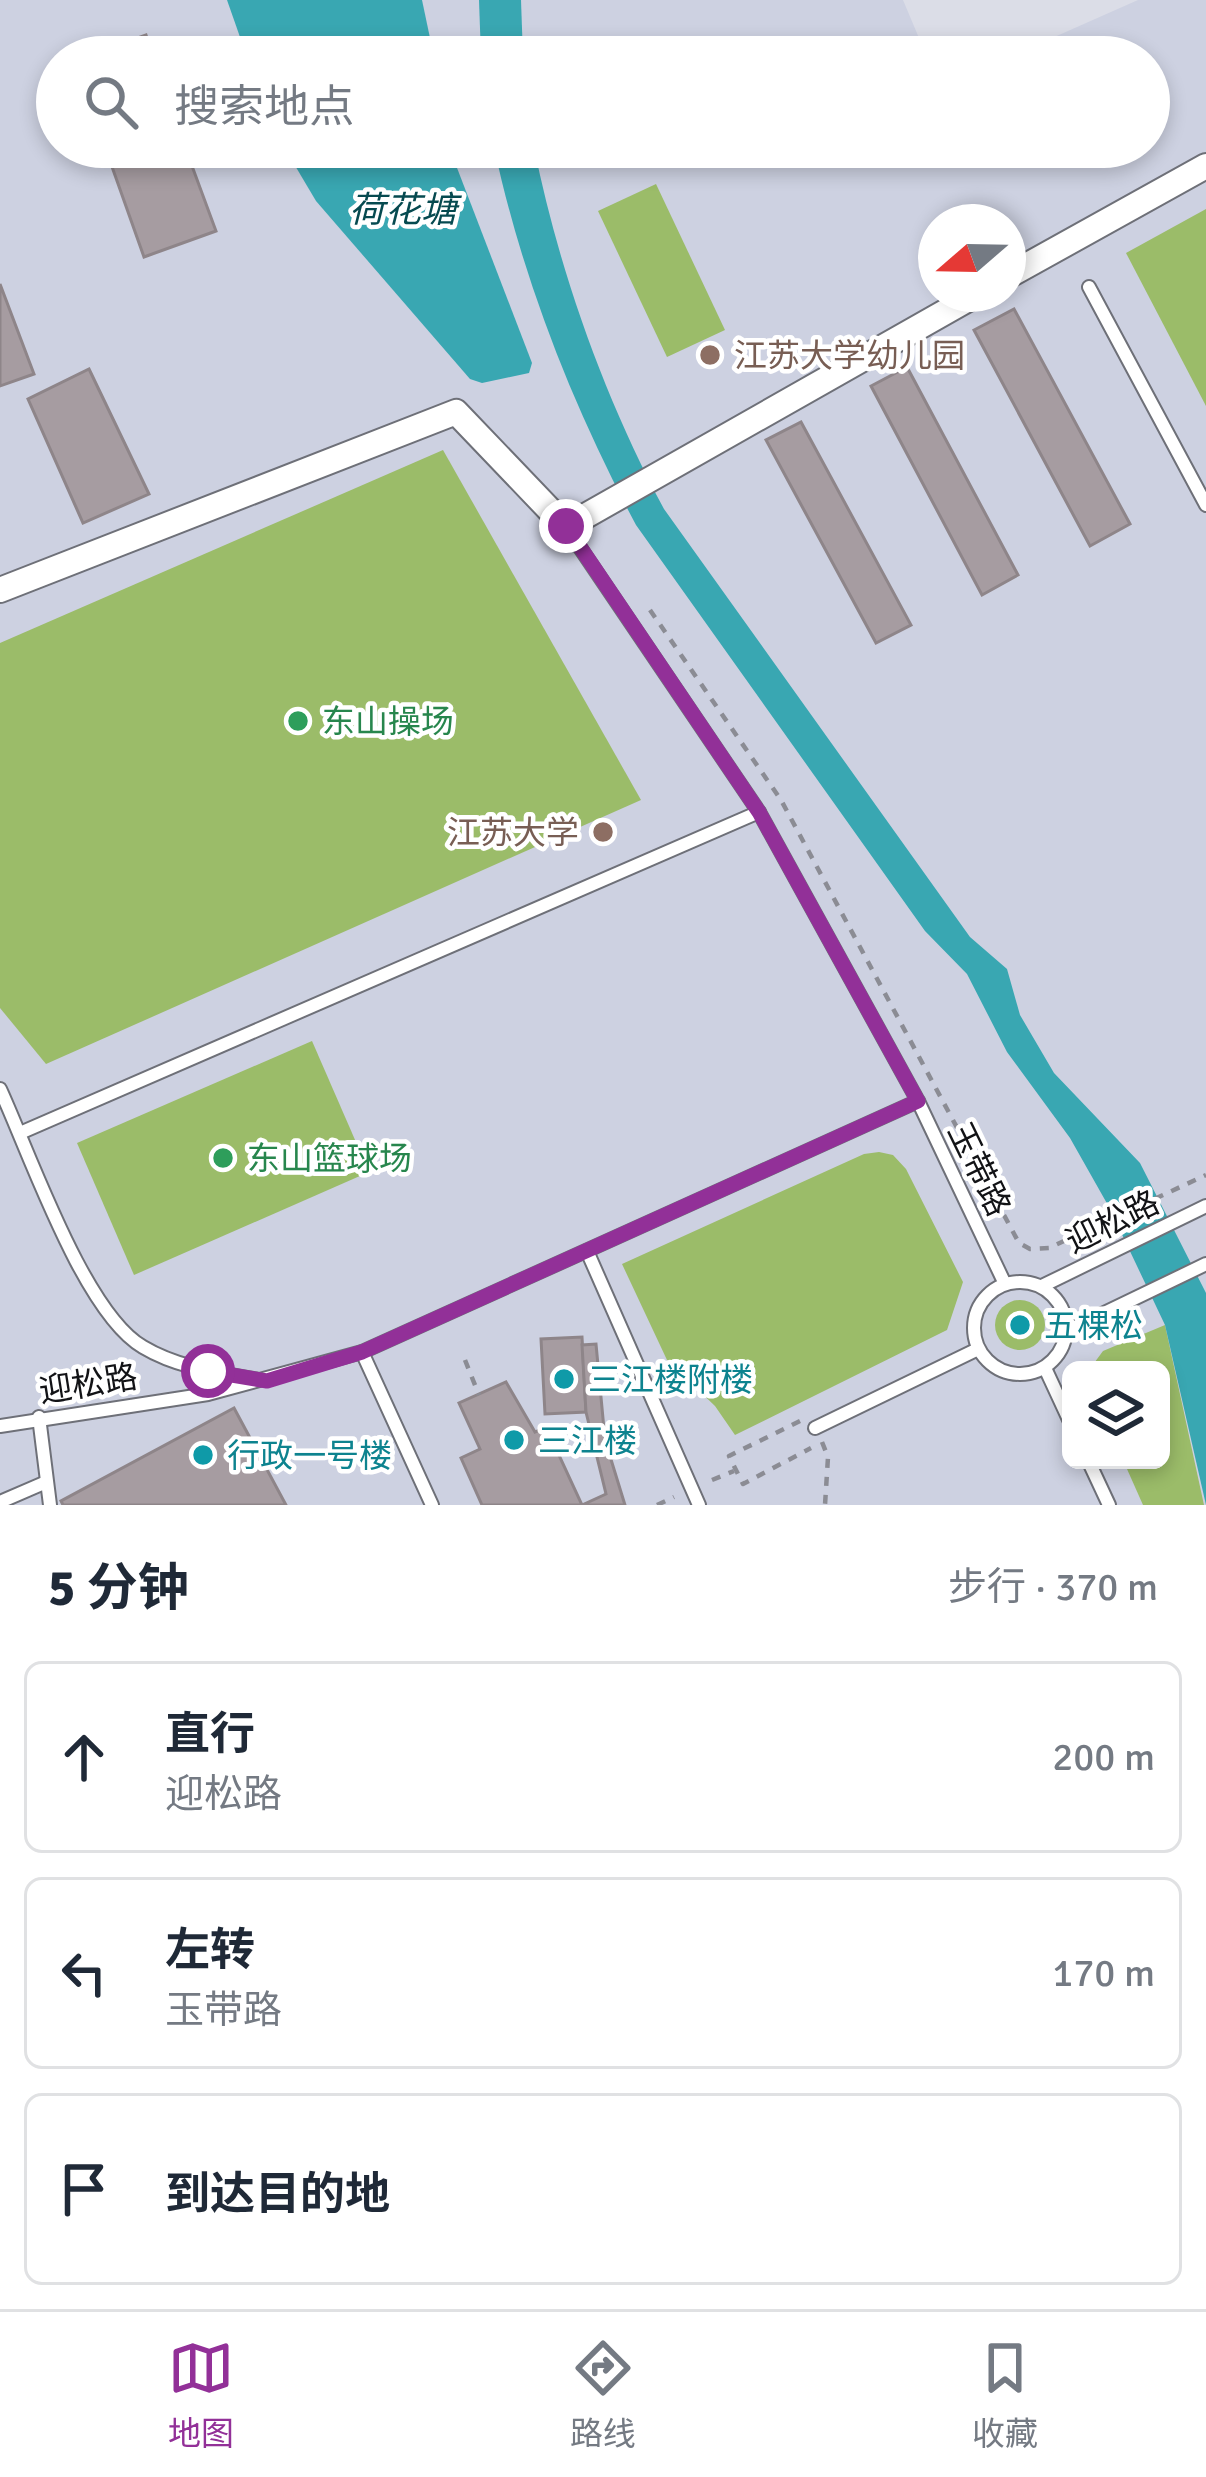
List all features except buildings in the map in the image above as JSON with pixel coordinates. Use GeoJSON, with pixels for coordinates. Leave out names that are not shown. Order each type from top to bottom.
{"type":"FeatureCollection","features":[{"type":"Feature","properties":{"kind":"street"},"geometry":{"type":"LineString","coordinates":[[1026,267],[1206,166]]}},
{"type":"Feature","properties":{"kind":"street"},"geometry":{"type":"LineString","coordinates":[[0,590],[456,412],[566,526],[945,312]]}},
{"type":"Feature","properties":{"kind":"lane"},"geometry":{"type":"LineString","coordinates":[[1089,287],[1206,506]]}},
{"type":"Feature","properties":{"kind":"lane","name":"玉带路"},"geometry":{"type":"LineString","coordinates":[[566,526],[759,812],[918,1101],[1005,1284]]}},
{"type":"Feature","properties":{"kind":"lane"},"geometry":{"type":"LineString","coordinates":[[20,1133],[759,812]]}},
{"type":"Feature","properties":{"kind":"lane"},"geometry":{"type":"LineString","coordinates":[[0,1089],[92,1290],[115,1323],[140,1346],[171,1360],[267,1381]]}},
{"type":"Feature","properties":{"kind":"lane","name":"迎松路"},"geometry":{"type":"LineString","coordinates":[[0,1426],[267,1381],[362,1352],[918,1101]]}},
{"type":"Feature","properties":{"kind":"lane","name":"迎松路"},"geometry":{"type":"LineString","coordinates":[[1042,1286],[1206,1206]]}},
{"type":"Feature","properties":{"kind":"lane"},"geometry":{"type":"LineString","coordinates":[[587,1251],[699,1505]]}},
{"type":"Feature","properties":{"kind":"lane"},"geometry":{"type":"LineString","coordinates":[[1067,1331],[1200,1267]]}},
{"type":"Feature","properties":{"kind":"lane"},"geometry":{"type":"LineString","coordinates":[[1005,1284],[1042,1286],[1065,1312],[1063,1349],[1045,1368],[1013,1375],[992,1366],[978,1349],[973,1327],[979,1305],[1005,1284]]}},
{"type":"Feature","properties":{"kind":"lane"},"geometry":{"type":"LineString","coordinates":[[815,1428],[978,1349]]}},
{"type":"Feature","properties":{"kind":"lane"},"geometry":{"type":"LineString","coordinates":[[362,1352],[432,1505]]}},
{"type":"Feature","properties":{"kind":"lane"},"geometry":{"type":"LineString","coordinates":[[1045,1368],[1062,1405]]}},
{"type":"Feature","properties":{"kind":"lane"},"geometry":{"type":"LineString","coordinates":[[39,1417],[50,1505]]}},
{"type":"Feature","properties":{"kind":"lane"},"geometry":{"type":"LineString","coordinates":[[1092,1469],[1109,1505]]}},
{"type":"Feature","properties":{"kind":"lane"},"geometry":{"type":"LineString","coordinates":[[0,1502],[44,1483]]}},
{"type":"Feature","properties":{"kind":"path"},"geometry":{"type":"LineString","coordinates":[[650,610],[781,800],[941,1092],[1011,1233],[1030,1250],[1041,1250],[1206,1175]]}},
{"type":"Feature","properties":{"kind":"path"},"geometry":{"type":"LineString","coordinates":[[465,1360],[479,1395]]}},
{"type":"Feature","properties":{"kind":"path"},"geometry":{"type":"LineString","coordinates":[[801,1420],[729,1456],[743,1484],[814,1447]]}},
{"type":"Feature","properties":{"kind":"path"},"geometry":{"type":"LineString","coordinates":[[815,1428],[828,1457],[825,1505]]}},
{"type":"Feature","properties":{"kind":"path"},"geometry":{"type":"LineString","coordinates":[[657,1505],[668,1500]]}},
{"type":"Feature","properties":{"kind":"shaded area","name":"江苏大学"},"geometry":{"type":"Polygon","coordinates":[[[0,0],[903,0],[918,36],[36,36],[36,168],[1170,168],[1170,36],[1057,36],[1138,0],[1206,0],[1206,1505],[0,1505],[0,0]]]}},
{"type":"Feature","properties":{"kind":"green space"},"geometry":{"type":"Polygon","coordinates":[[[656,184],[725,330],[667,357],[598,211],[656,184]]]}},
{"type":"Feature","properties":{"kind":"green space"},"geometry":{"type":"Polygon","coordinates":[[[1206,209],[1206,406],[1126,253],[1206,209]]]}},
{"type":"Feature","properties":{"kind":"green space","name":"东山操场"},"geometry":{"type":"Polygon","coordinates":[[[443,450],[641,800],[46,1064],[0,1008],[0,643],[443,450]]]}},
{"type":"Feature","properties":{"kind":"green space","name":"东山篮球场"},"geometry":{"type":"Polygon","coordinates":[[[312,1041],[369,1172],[134,1275],[77,1143],[312,1041]]]}},
{"type":"Feature","properties":{"kind":"green space"},"geometry":{"type":"Polygon","coordinates":[[[864,1154],[893,1155],[906,1169],[963,1282],[947,1330],[735,1435],[715,1406],[667,1360],[622,1264],[864,1154]]]}},
{"type":"Feature","properties":{"kind":"green space"},"geometry":{"type":"Polygon","coordinates":[[[1020,1300],[1038,1307],[1045,1325],[1038,1343],[1020,1350],[1002,1343],[995,1325],[1002,1307],[1020,1300]]]}},
{"type":"Feature","properties":{"kind":"green space"},"geometry":{"type":"Polygon","coordinates":[[[1165,1325],[1204,1505],[1143,1505],[1127,1469],[1170,1469],[1170,1361],[1096,1361],[1103,1351],[1165,1325]]]}},
{"type":"Feature","properties":{"kind":"water"},"geometry":{"type":"Polygon","coordinates":[[[227,0],[422,0],[430,36],[240,36],[227,0]]]}},
{"type":"Feature","properties":{"kind":"water"},"geometry":{"type":"Polygon","coordinates":[[[479,0],[521,0],[522,36],[480,36],[479,0]]]}},
{"type":"Feature","properties":{"kind":"water","name":"荷花塘"},"geometry":{"type":"Polygon","coordinates":[[[296,168],[457,168],[532,363],[529,373],[482,383],[470,379],[316,201],[296,168]]]}},
{"type":"Feature","properties":{"kind":"water"},"geometry":{"type":"Polygon","coordinates":[[[499,168],[539,168],[586,332],[622,423],[664,509],[970,937],[1007,969],[1020,1015],[1054,1073],[1140,1163],[1206,1293],[1206,1505],[1165,1325],[1109,1207],[1070,1138],[1007,1052],[967,974],[925,931],[636,525],[552,341],[499,168]]]}},
{"type":"Feature","properties":{"kind":"place","name":"江苏大学幼儿园"},"geometry":{"type":"Point","coordinates":[710,355]}},
{"type":"Feature","properties":{"kind":"place","name":"东山操场"},"geometry":{"type":"Point","coordinates":[298,721]}},
{"type":"Feature","properties":{"kind":"place","name":"江苏大学"},"geometry":{"type":"Point","coordinates":[603,832]}},
{"type":"Feature","properties":{"kind":"place","name":"东山篮球场"},"geometry":{"type":"Point","coordinates":[223,1158]}},
{"type":"Feature","properties":{"kind":"place","name":"五棵松"},"geometry":{"type":"Point","coordinates":[1020,1325]}},
{"type":"Feature","properties":{"kind":"place","name":"三江楼附楼"},"geometry":{"type":"Point","coordinates":[564,1379]}},
{"type":"Feature","properties":{"kind":"place","name":"三江楼"},"geometry":{"type":"Point","coordinates":[514,1440]}},
{"type":"Feature","properties":{"kind":"place","name":"行政一号楼"},"geometry":{"type":"Point","coordinates":[203,1455]}},
{"type":"Feature","properties":{"kind":"route"},"geometry":{"type":"LineString","coordinates":[[208,1371],[267,1381],[362,1352],[918,1101],[759,812],[566,526]]}}]}
